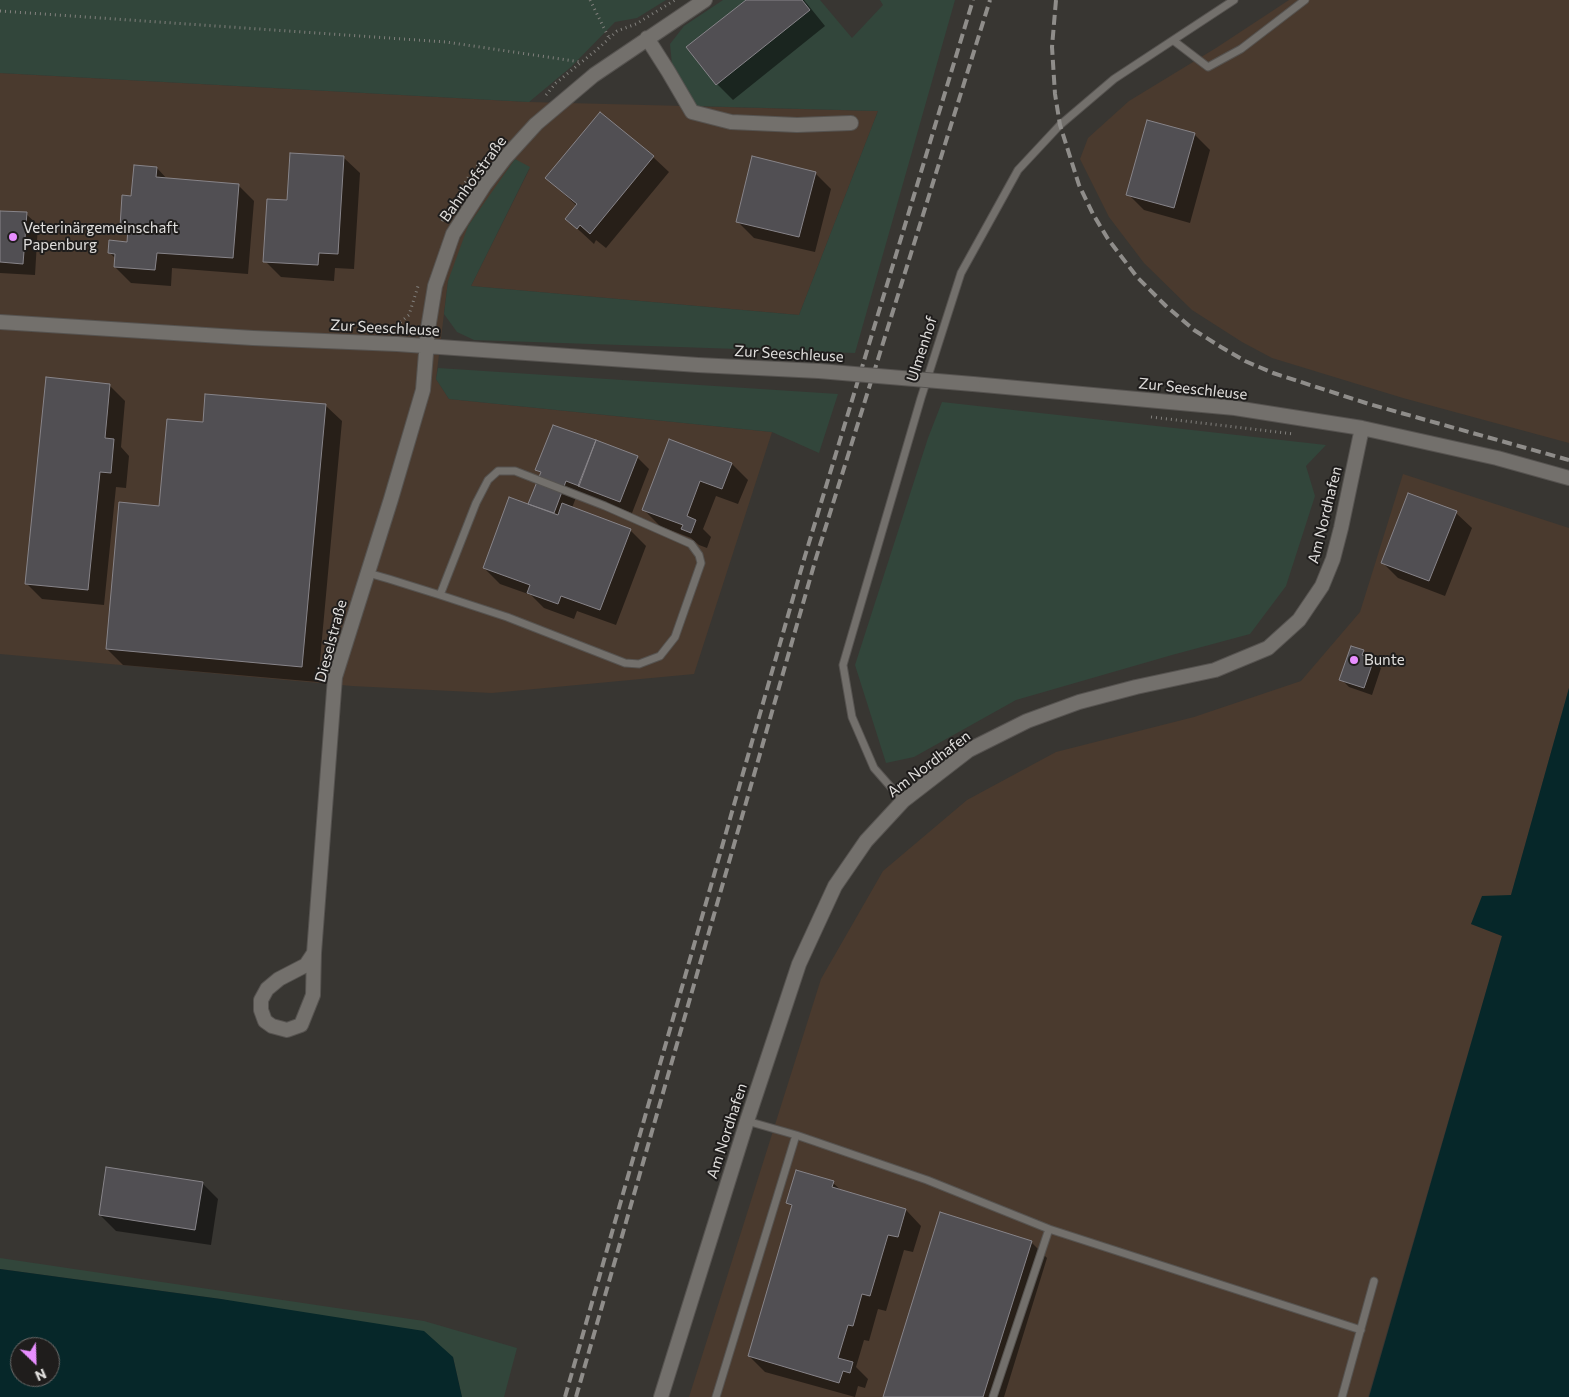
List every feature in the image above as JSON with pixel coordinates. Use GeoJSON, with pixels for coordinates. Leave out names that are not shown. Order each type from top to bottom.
{"type":"FeatureCollection","features":[{"type":"Feature","properties":{"kind":"street","name":"Bahnhofstraße"},"geometry":{"type":"LineString","coordinates":[[427,346],[434,286],[453,234],[505,158],[536,124],[594,75],[705,0]]}},
{"type":"Feature","properties":{"kind":"street"},"geometry":{"type":"LineString","coordinates":[[647,38],[692,112],[731,122],[797,125],[851,123]]}},
{"type":"Feature","properties":{"kind":"street","name":"Zur Seeschleuse"},"geometry":{"type":"LineString","coordinates":[[0,322],[253,338],[427,346],[819,372],[1235,408],[1362,428],[1497,458],[1569,478]]}},
{"type":"Feature","properties":{"kind":"street","name":"Dieselstraße"},"geometry":{"type":"LineString","coordinates":[[314,953],[306,965],[279,979],[267,989],[261,1000],[261,1010],[265,1021],[272,1026],[287,1030],[301,1025],[313,995],[314,953],[335,677],[422,390],[427,346]]}},
{"type":"Feature","properties":{"kind":"street","name":"Am Nordhafen"},"geometry":{"type":"LineString","coordinates":[[661,1397],[747,1121],[799,964],[835,886],[866,841],[903,801],[969,750],[1027,721],[1089,700],[1136,687],[1215,670],[1268,648],[1299,620],[1322,586],[1333,559],[1341,528],[1362,428]]}},
{"type":"Feature","properties":{"kind":"lane","name":"Ulmenhof"},"geometry":{"type":"LineString","coordinates":[[903,801],[874,768],[852,717],[842,665],[920,398],[961,273],[1018,170],[1060,125],[1114,79],[1234,0]]}},
{"type":"Feature","properties":{"kind":"lane"},"geometry":{"type":"LineString","coordinates":[[1174,41],[1208,67],[1241,49],[1305,0]]}},
{"type":"Feature","properties":{"kind":"lane"},"geometry":{"type":"LineString","coordinates":[[368,573],[507,617],[625,663],[639,664],[660,656],[675,636],[701,563],[699,555],[692,544],[605,506],[514,471],[498,471],[488,480],[476,503],[440,595]]}},
{"type":"Feature","properties":{"kind":"lane"},"geometry":{"type":"LineString","coordinates":[[747,1121],[928,1180],[1049,1229],[1361,1330]]}},
{"type":"Feature","properties":{"kind":"lane"},"geometry":{"type":"LineString","coordinates":[[716,1397],[796,1136]]}},
{"type":"Feature","properties":{"kind":"lane"},"geometry":{"type":"LineString","coordinates":[[993,1397],[1049,1229]]}},
{"type":"Feature","properties":{"kind":"lane"},"geometry":{"type":"LineString","coordinates":[[1342,1397],[1374,1281]]}},
{"type":"Feature","properties":{"kind":"path"},"geometry":{"type":"LineString","coordinates":[[590,0],[609,38]]}},
{"type":"Feature","properties":{"kind":"path"},"geometry":{"type":"LineString","coordinates":[[0,11],[446,42],[581,62],[616,31],[636,24],[675,0]]}},
{"type":"Feature","properties":{"kind":"path"},"geometry":{"type":"LineString","coordinates":[[1148,416],[1302,435]]}},
{"type":"Feature","properties":{"kind":"shaded area"},"geometry":{"type":"Polygon","coordinates":[[[1289,0],[1569,0],[1569,443],[1403,398],[1272,358],[1242,342],[1192,310],[1144,263],[1109,217],[1080,159],[1088,138],[1129,101],[1216,48],[1289,0]]]}},
{"type":"Feature","properties":{"kind":"shaded area"},"geometry":{"type":"Polygon","coordinates":[[[0,73],[529,102],[878,111],[799,315],[471,286],[530,168],[448,281],[436,379],[449,399],[772,432],[694,674],[492,693],[352,686],[0,654],[0,73]]]}},
{"type":"Feature","properties":{"kind":"shaded area"},"geometry":{"type":"Polygon","coordinates":[[[1403,474],[1569,528],[1569,688],[1511,895],[1471,924],[1502,936],[1368,1397],[689,1397],[821,979],[883,871],[967,800],[1056,752],[1194,717],[1301,681],[1360,612],[1403,474]]]}},
{"type":"Feature","properties":{"kind":"green space"},"geometry":{"type":"Polygon","coordinates":[[[0,0],[666,0],[637,18],[615,22],[571,67],[529,102],[0,73],[0,0]]]}},
{"type":"Feature","properties":{"kind":"green space"},"geometry":{"type":"Polygon","coordinates":[[[723,0],[820,0],[852,38],[883,5],[880,0],[955,0],[855,353],[474,340],[457,332],[444,314],[448,281],[468,226],[515,159],[530,167],[471,286],[799,315],[878,111],[692,106],[672,65],[670,44],[684,26],[723,0]]]}},
{"type":"Feature","properties":{"kind":"green space"},"geometry":{"type":"Polygon","coordinates":[[[438,368],[838,394],[819,453],[772,432],[449,399],[436,379],[438,368]]]}},
{"type":"Feature","properties":{"kind":"green space"},"geometry":{"type":"Polygon","coordinates":[[[942,402],[1326,445],[1306,466],[1315,496],[1286,586],[1250,634],[1016,700],[914,757],[886,763],[855,665],[928,438],[942,402]]]}},
{"type":"Feature","properties":{"kind":"green space"},"geometry":{"type":"Polygon","coordinates":[[[0,1258],[424,1321],[517,1348],[504,1397],[462,1397],[453,1357],[221,1299],[0,1269],[0,1258]]]}},
{"type":"Feature","properties":{"kind":"water"},"geometry":{"type":"Polygon","coordinates":[[[1569,688],[1569,1397],[1369,1397],[1502,936],[1471,924],[1482,896],[1511,895],[1569,688]]]}},
{"type":"Feature","properties":{"kind":"water"},"geometry":{"type":"Polygon","coordinates":[[[0,1269],[221,1299],[424,1331],[453,1357],[462,1397],[0,1397],[0,1269]]]}},
{"type":"Feature","properties":{"kind":"building"},"geometry":{"type":"Polygon","coordinates":[[[746,0],[802,0],[810,10],[716,85],[686,47],[746,0]]]}},
{"type":"Feature","properties":{"kind":"building"},"geometry":{"type":"Polygon","coordinates":[[[600,112],[654,156],[590,234],[580,225],[577,229],[565,219],[577,204],[545,178],[600,112]]]}},
{"type":"Feature","properties":{"kind":"building"},"geometry":{"type":"Polygon","coordinates":[[[1147,120],[1195,133],[1174,208],[1126,195],[1147,120]]]}},
{"type":"Feature","properties":{"kind":"building"},"geometry":{"type":"Polygon","coordinates":[[[290,153],[344,156],[338,254],[319,253],[318,265],[263,262],[267,199],[287,200],[290,153]]]}},
{"type":"Feature","properties":{"kind":"building"},"geometry":{"type":"Polygon","coordinates":[[[752,156],[816,172],[799,237],[736,222],[752,156]]]}},
{"type":"Feature","properties":{"kind":"building"},"geometry":{"type":"Polygon","coordinates":[[[134,165],[157,167],[156,177],[239,184],[233,258],[157,253],[155,270],[114,267],[115,254],[108,253],[109,240],[127,242],[128,228],[120,227],[122,195],[131,196],[134,165]]]}},
{"type":"Feature","properties":{"kind":"building","name":"Veterinärgemeinschaft Papenburg"},"geometry":{"type":"Polygon","coordinates":[[[0,211],[27,212],[23,264],[0,262],[0,211]]]}},
{"type":"Feature","properties":{"kind":"building"},"geometry":{"type":"Polygon","coordinates":[[[46,377],[110,384],[105,438],[114,439],[111,473],[100,472],[88,590],[25,584],[46,377]]]}},
{"type":"Feature","properties":{"kind":"building"},"geometry":{"type":"Polygon","coordinates":[[[205,394],[326,404],[302,667],[106,649],[119,502],[159,506],[167,419],[203,422],[205,394]]]}},
{"type":"Feature","properties":{"kind":"building"},"geometry":{"type":"Polygon","coordinates":[[[553,425],[596,440],[579,486],[566,481],[554,513],[528,504],[541,472],[535,470],[553,425]]]}},
{"type":"Feature","properties":{"kind":"building"},"geometry":{"type":"Polygon","coordinates":[[[669,439],[732,463],[722,489],[700,481],[687,516],[696,520],[691,533],[681,529],[683,525],[642,510],[669,439]]]}},
{"type":"Feature","properties":{"kind":"building"},"geometry":{"type":"Polygon","coordinates":[[[596,440],[638,456],[620,502],[578,486],[596,440]]]}},
{"type":"Feature","properties":{"kind":"building"},"geometry":{"type":"Polygon","coordinates":[[[1408,493],[1457,511],[1429,581],[1381,563],[1408,493]]]}},
{"type":"Feature","properties":{"kind":"building"},"geometry":{"type":"Polygon","coordinates":[[[509,497],[558,515],[562,503],[631,529],[600,610],[561,596],[558,604],[527,593],[530,585],[483,568],[509,497]]]}},
{"type":"Feature","properties":{"kind":"building"},"geometry":{"type":"Polygon","coordinates":[[[1351,646],[1364,650],[1362,655],[1374,659],[1364,688],[1339,680],[1351,646]]]}},
{"type":"Feature","properties":{"kind":"building"},"geometry":{"type":"Polygon","coordinates":[[[106,1167],[203,1182],[195,1230],[99,1215],[106,1167]]]}},
{"type":"Feature","properties":{"kind":"building"},"geometry":{"type":"Polygon","coordinates":[[[796,1170],[834,1181],[832,1187],[906,1209],[898,1237],[888,1235],[870,1296],[862,1294],[853,1326],[848,1325],[838,1358],[853,1362],[850,1373],[843,1371],[839,1383],[748,1356],[792,1205],[786,1203],[796,1170]]]}},
{"type":"Feature","properties":{"kind":"building"},"geometry":{"type":"Polygon","coordinates":[[[940,1212],[1032,1241],[983,1397],[883,1397],[940,1212]]]}},
{"type":"Feature","properties":{"kind":"railway"},"geometry":{"type":"LineString","coordinates":[[565,1397],[805,556],[973,0]]}},
{"type":"Feature","properties":{"kind":"railway"},"geometry":{"type":"LineString","coordinates":[[576,1397],[816,558],[990,0]]}},
{"type":"Feature","properties":{"kind":"railway"},"geometry":{"type":"LineString","coordinates":[[1056,0],[1052,47],[1055,94],[1060,125],[1079,185],[1108,239],[1137,277],[1166,306],[1194,330],[1221,347],[1245,361],[1273,373],[1369,404],[1569,460]]}},
{"type":"Feature","properties":{"kind":"place","name":"Veterinärgemeinschaft Papenburg"},"geometry":{"type":"Point","coordinates":[13,237]}},
{"type":"Feature","properties":{"kind":"place","name":"Bunte"},"geometry":{"type":"Point","coordinates":[1354,660]}}]}
